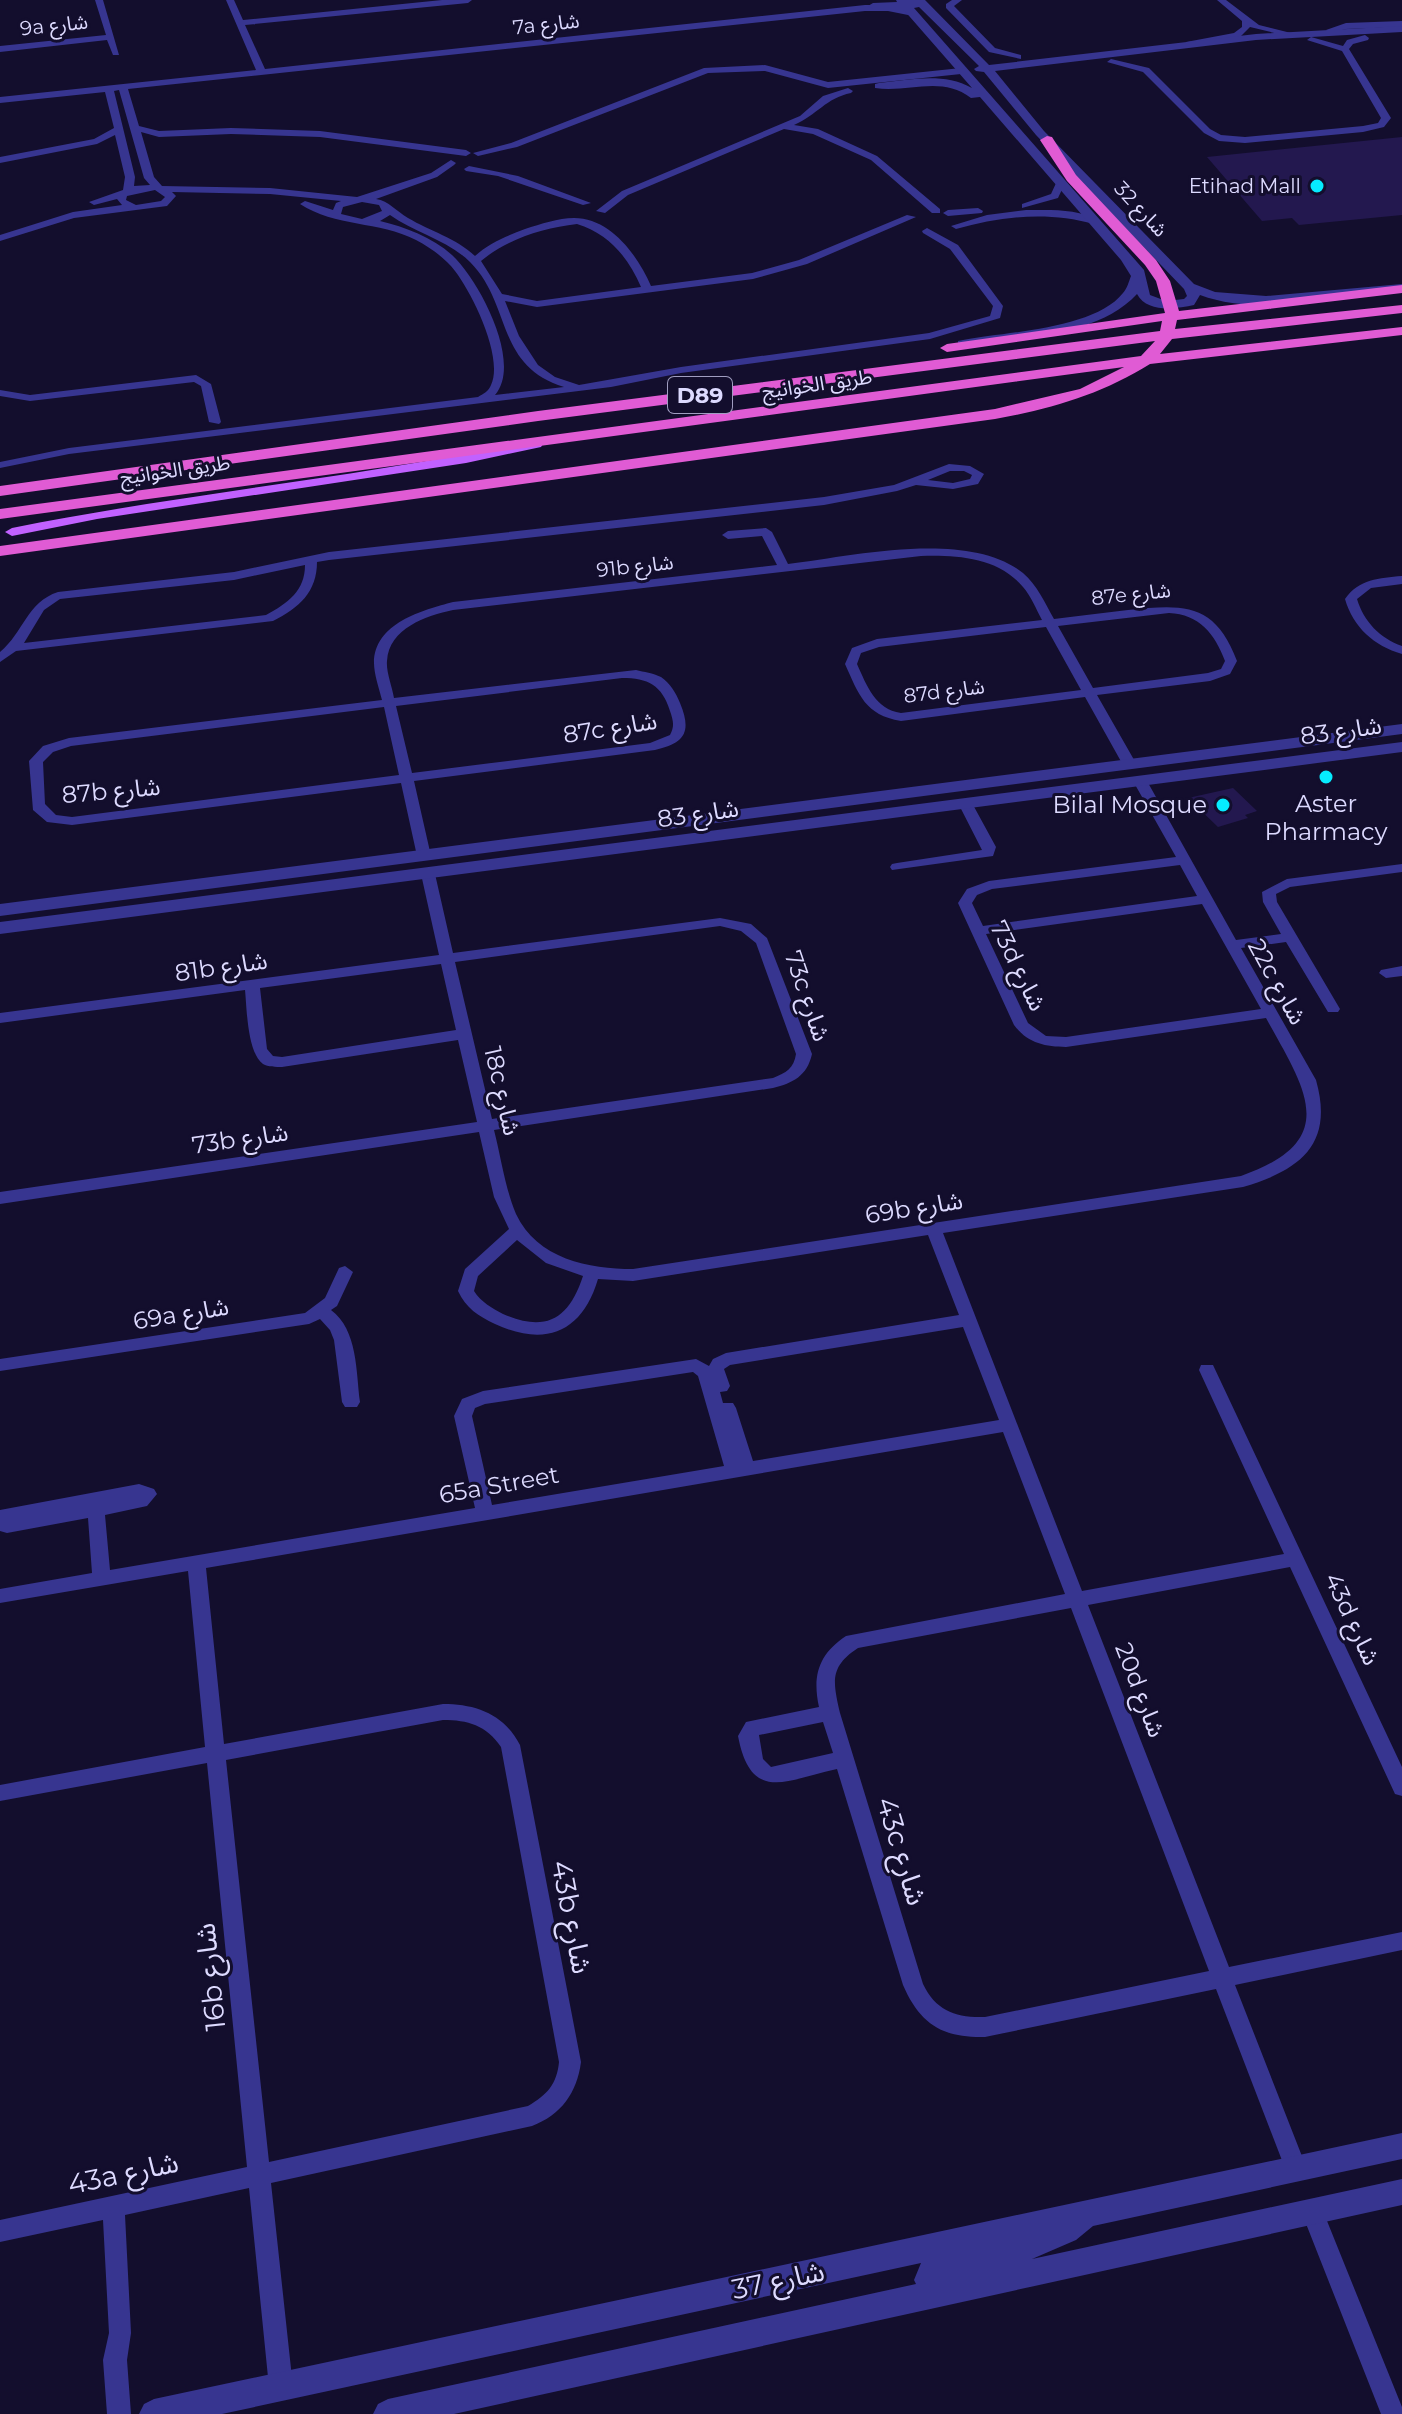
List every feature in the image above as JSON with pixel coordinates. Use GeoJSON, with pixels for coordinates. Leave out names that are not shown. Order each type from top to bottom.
{"type":"FeatureCollection","features":[{"type":"Feature","properties":{"kind":"highway"},"geometry":{"type":"LineString","coordinates":[[0,551],[995,414],[1054,404],[1104,386],[1141,363],[1164,337],[1171,309],[1164,281],[1064,168],[1047,140]]}},
{"type":"Feature","properties":{"kind":"highway"},"geometry":{"type":"LineString","coordinates":[[538,416],[948,348],[1155,318],[1402,288]]}},
{"type":"Feature","properties":{"kind":"highway","name":"طريق الخوانيج"},"geometry":{"type":"LineString","coordinates":[[0,488],[1282,320],[1402,309]]}},
{"type":"Feature","properties":{"kind":"highway","name":"طريق الخوانيج"},"geometry":{"type":"LineString","coordinates":[[0,514],[1160,358],[1402,331]]}},
{"type":"Feature","properties":{"kind":"highway"},"geometry":{"type":"LineString","coordinates":[[1160,358],[1402,346]]}},
{"type":"Feature","properties":{"kind":"main road"},"geometry":{"type":"LineString","coordinates":[[12,532],[97,515],[466,459],[547,441]]}},
{"type":"Feature","properties":{"kind":"street"},"geometry":{"type":"LineString","coordinates":[[99,0],[116,53]]}},
{"type":"Feature","properties":{"kind":"street"},"geometry":{"type":"LineString","coordinates":[[230,0],[259,73]]}},
{"type":"Feature","properties":{"kind":"street"},"geometry":{"type":"LineString","coordinates":[[362,0],[367,10]]}},
{"type":"Feature","properties":{"kind":"street"},"geometry":{"type":"LineString","coordinates":[[239,23],[468,0]]}},
{"type":"Feature","properties":{"kind":"street","name":"7a شارع"},"geometry":{"type":"LineString","coordinates":[[869,7],[887,0]]}},
{"type":"Feature","properties":{"kind":"street","name":"شارع 32"},"geometry":{"type":"LineString","coordinates":[[919,0],[946,30],[974,53],[977,72],[992,107],[1134,267],[1137,276],[1133,294],[1126,302],[1101,316],[948,348]]}},
{"type":"Feature","properties":{"kind":"street"},"geometry":{"type":"LineString","coordinates":[[958,0],[949,6],[990,48],[1018,57]]}},
{"type":"Feature","properties":{"kind":"street"},"geometry":{"type":"LineString","coordinates":[[1221,0],[1246,22],[1267,31],[1291,34]]}},
{"type":"Feature","properties":{"kind":"street"},"geometry":{"type":"LineString","coordinates":[[869,7],[902,2],[916,6],[933,23],[946,30]]}},
{"type":"Feature","properties":{"kind":"street","name":"شارع 32"},"geometry":{"type":"LineString","coordinates":[[902,2],[950,57],[977,72],[1021,108],[1047,140],[1189,287]]}},
{"type":"Feature","properties":{"kind":"street","name":"7a شارع"},"geometry":{"type":"LineString","coordinates":[[0,101],[869,7],[913,13]]}},
{"type":"Feature","properties":{"kind":"street"},"geometry":{"type":"LineString","coordinates":[[1188,44],[1237,35],[1246,28],[1246,22]]}},
{"type":"Feature","properties":{"kind":"street"},"geometry":{"type":"LineString","coordinates":[[475,261],[488,250],[542,227],[592,219],[625,193],[803,118],[827,95],[1087,56],[1330,30],[1402,26]]}},
{"type":"Feature","properties":{"kind":"street"},"geometry":{"type":"LineString","coordinates":[[926,28],[955,48],[1017,118],[1035,126]]}},
{"type":"Feature","properties":{"kind":"street","name":"9a شارع"},"geometry":{"type":"LineString","coordinates":[[0,49],[111,37]]}},
{"type":"Feature","properties":{"kind":"street"},"geometry":{"type":"LineString","coordinates":[[136,128],[165,134],[291,132],[365,139],[429,150],[478,153],[514,145],[707,70],[765,68],[828,85],[927,75],[1059,68],[1311,40],[1402,37]]}},
{"type":"Feature","properties":{"kind":"street"},"geometry":{"type":"LineString","coordinates":[[1345,49],[1350,42],[1365,38]]}},
{"type":"Feature","properties":{"kind":"street"},"geometry":{"type":"LineString","coordinates":[[1111,62],[1146,70],[1207,131],[1225,139],[1245,140],[1376,127],[1386,118],[1345,49],[1311,40]]}},
{"type":"Feature","properties":{"kind":"street"},"geometry":{"type":"LineString","coordinates":[[974,53],[1011,60],[1087,56]]}},
{"type":"Feature","properties":{"kind":"street"},"geometry":{"type":"LineString","coordinates":[[1146,70],[1146,63],[1155,56]]}},
{"type":"Feature","properties":{"kind":"street"},"geometry":{"type":"LineString","coordinates":[[927,75],[944,67],[950,57]]}},
{"type":"Feature","properties":{"kind":"street"},"geometry":{"type":"LineString","coordinates":[[1021,108],[1022,101],[1012,87],[1016,79],[1059,68]]}},
{"type":"Feature","properties":{"kind":"street","name":"7a شارع"},"geometry":{"type":"LineString","coordinates":[[123,88],[164,86],[231,76]]}},
{"type":"Feature","properties":{"kind":"street"},"geometry":{"type":"LineString","coordinates":[[879,86],[951,84],[969,90],[992,107]]}},
{"type":"Feature","properties":{"kind":"street"},"geometry":{"type":"LineString","coordinates":[[132,114],[131,104],[135,98],[164,86]]}},
{"type":"Feature","properties":{"kind":"street"},"geometry":{"type":"LineString","coordinates":[[123,88],[149,178],[171,196],[168,201]]}},
{"type":"Feature","properties":{"kind":"street"},"geometry":{"type":"LineString","coordinates":[[109,90],[131,180],[121,201],[129,207]]}},
{"type":"Feature","properties":{"kind":"street","name":"7a شارع"},"geometry":{"type":"LineString","coordinates":[[0,101],[109,90]]}},
{"type":"Feature","properties":{"kind":"street"},"geometry":{"type":"LineString","coordinates":[[67,96],[101,101],[114,115]]}},
{"type":"Feature","properties":{"kind":"street"},"geometry":{"type":"LineString","coordinates":[[803,118],[815,131],[884,165],[914,195],[958,220],[954,227],[954,247]]}},
{"type":"Feature","properties":{"kind":"street"},"geometry":{"type":"LineString","coordinates":[[781,128],[815,131]]}},
{"type":"Feature","properties":{"kind":"street"},"geometry":{"type":"LineString","coordinates":[[0,160],[91,142],[108,137],[117,130]]}},
{"type":"Feature","properties":{"kind":"street"},"geometry":{"type":"LineString","coordinates":[[141,146],[149,139],[165,134]]}},
{"type":"Feature","properties":{"kind":"street"},"geometry":{"type":"LineString","coordinates":[[91,142],[110,143],[122,148]]}},
{"type":"Feature","properties":{"kind":"street"},"geometry":{"type":"LineString","coordinates":[[429,150],[469,169],[506,174],[586,203],[601,212],[607,232],[635,264],[647,290]]}},
{"type":"Feature","properties":{"kind":"street"},"geometry":{"type":"LineString","coordinates":[[336,214],[339,205],[389,193],[434,175],[455,156],[466,153]]}},
{"type":"Feature","properties":{"kind":"street"},"geometry":{"type":"LineString","coordinates":[[478,153],[506,174]]}},
{"type":"Feature","properties":{"kind":"street"},"geometry":{"type":"LineString","coordinates":[[469,169],[487,165],[490,160]]}},
{"type":"Feature","properties":{"kind":"street"},"geometry":{"type":"LineString","coordinates":[[508,320],[521,310],[537,304],[770,272],[803,262],[914,215],[1041,202],[1055,196],[1060,183]]}},
{"type":"Feature","properties":{"kind":"street"},"geometry":{"type":"LineString","coordinates":[[0,227],[50,211],[160,188],[250,190],[379,201],[453,243],[475,261],[497,296],[520,353],[536,381],[524,388],[508,384],[505,366],[472,288],[459,268],[418,238],[388,225],[349,221],[317,206],[264,199],[168,201],[150,208],[129,207],[73,215],[0,238]]}},
{"type":"Feature","properties":{"kind":"street"},"geometry":{"type":"LineString","coordinates":[[546,191],[562,216],[607,232]]}},
{"type":"Feature","properties":{"kind":"street"},"geometry":{"type":"LineString","coordinates":[[0,465],[84,449],[588,387],[695,368],[930,336],[990,321],[998,314],[996,303],[954,247],[909,222],[914,215],[914,195]]}},
{"type":"Feature","properties":{"kind":"street"},"geometry":{"type":"LineString","coordinates":[[561,210],[568,205],[586,203]]}},
{"type":"Feature","properties":{"kind":"street"},"geometry":{"type":"LineString","coordinates":[[365,221],[379,218],[387,208]]}},
{"type":"Feature","properties":{"kind":"street"},"geometry":{"type":"LineString","coordinates":[[877,230],[954,227],[973,221],[1050,212],[1079,215],[1094,221]]}},
{"type":"Feature","properties":{"kind":"street"},"geometry":{"type":"LineString","coordinates":[[1134,267],[1143,280],[1144,297],[1154,303],[1169,305],[1189,302],[1194,296],[1189,287]]}},
{"type":"Feature","properties":{"kind":"street"},"geometry":{"type":"LineString","coordinates":[[1189,287],[1211,295],[1250,301],[1402,288]]}},
{"type":"Feature","properties":{"kind":"street"},"geometry":{"type":"LineString","coordinates":[[497,296],[537,304]]}},
{"type":"Feature","properties":{"kind":"street"},"geometry":{"type":"LineString","coordinates":[[520,353],[548,378],[588,387]]}},
{"type":"Feature","properties":{"kind":"street"},"geometry":{"type":"LineString","coordinates":[[479,402],[497,385],[499,355]]}},
{"type":"Feature","properties":{"kind":"street"},"geometry":{"type":"LineString","coordinates":[[0,393],[30,398],[196,378],[206,384],[215,422]]}},
{"type":"Feature","properties":{"kind":"street"},"geometry":{"type":"LineString","coordinates":[[0,658],[25,634],[36,609],[44,601],[58,596],[234,576],[311,561],[824,501],[919,482]]}},
{"type":"Feature","properties":{"kind":"street"},"geometry":{"type":"LineString","coordinates":[[728,535],[766,532],[785,569]]}},
{"type":"Feature","properties":{"kind":"street","name":"91b شارع"},"geometry":{"type":"LineString","coordinates":[[380,663],[384,644],[390,635],[410,620],[437,609],[921,552],[970,554],[1012,570],[1029,586],[1050,623]]}},
{"type":"Feature","properties":{"kind":"street"},"geometry":{"type":"LineString","coordinates":[[13,648],[269,618],[300,599],[312,575],[311,561]]}},
{"type":"Feature","properties":{"kind":"street"},"geometry":{"type":"LineString","coordinates":[[1402,580],[1360,588],[1352,595],[1351,603],[1376,639],[1402,650]]}},
{"type":"Feature","properties":{"kind":"street","name":"87e شارع"},"geometry":{"type":"LineString","coordinates":[[1050,623],[1187,609],[1201,615],[1212,626],[1231,661],[1226,671],[1210,677],[1089,693]]}},
{"type":"Feature","properties":{"kind":"street"},"geometry":{"type":"LineString","coordinates":[[1050,623],[1130,765]]}},
{"type":"Feature","properties":{"kind":"street","name":"87d شارع"},"geometry":{"type":"LineString","coordinates":[[1050,623],[869,644],[853,655],[851,664],[873,707],[894,716],[1089,693]]}},
{"type":"Feature","properties":{"kind":"street","name":"18c شارع"},"geometry":{"type":"LineString","coordinates":[[380,663],[505,1209],[517,1231],[540,1254],[573,1269],[592,1273]]}},
{"type":"Feature","properties":{"kind":"street","name":"87c شارع"},"geometry":{"type":"LineString","coordinates":[[389,703],[634,673],[663,683],[680,724],[677,735],[659,746],[406,779]]}},
{"type":"Feature","properties":{"kind":"street","name":"87b شارع"},"geometry":{"type":"LineString","coordinates":[[389,703],[58,744],[36,761],[38,804],[40,810],[52,819],[72,821],[406,779]]}},
{"type":"Feature","properties":{"kind":"street","name":"شارع 83"},"geometry":{"type":"LineString","coordinates":[[426,865],[1402,729]]}},
{"type":"Feature","properties":{"kind":"street","name":"شارع 83"},"geometry":{"type":"LineString","coordinates":[[0,910],[965,803],[1402,747]]}},
{"type":"Feature","properties":{"kind":"street","name":"22c شارع"},"geometry":{"type":"LineString","coordinates":[[1140,781],[1308,1080],[1315,1098],[1316,1116],[1312,1133],[1302,1149],[1267,1174],[1243,1181]]}},
{"type":"Feature","properties":{"kind":"street"},"geometry":{"type":"LineString","coordinates":[[897,867],[988,853],[989,847],[965,803]]}},
{"type":"Feature","properties":{"kind":"street","name":"73d شارع"},"geometry":{"type":"LineString","coordinates":[[1185,860],[979,888],[967,897],[965,903],[1021,1025],[1026,1032],[1044,1041],[1066,1042],[1269,1013]]}},
{"type":"Feature","properties":{"kind":"street"},"geometry":{"type":"LineString","coordinates":[[0,928],[302,890],[299,883],[306,880],[426,865]]}},
{"type":"Feature","properties":{"kind":"street"},"geometry":{"type":"LineString","coordinates":[[1333,1009],[1268,897],[1273,887],[1402,868]]}},
{"type":"Feature","properties":{"kind":"street"},"geometry":{"type":"LineString","coordinates":[[976,931],[1206,899]]}},
{"type":"Feature","properties":{"kind":"street","name":"73c شارع"},"geometry":{"type":"LineString","coordinates":[[447,958],[707,923],[734,923],[756,934],[762,941],[804,1054],[793,1076],[773,1083],[486,1127]]}},
{"type":"Feature","properties":{"kind":"street"},"geometry":{"type":"LineString","coordinates":[[1231,945],[1290,937]]}},
{"type":"Feature","properties":{"kind":"street","name":"81b شارع"},"geometry":{"type":"LineString","coordinates":[[0,1018],[447,958]]}},
{"type":"Feature","properties":{"kind":"street"},"geometry":{"type":"LineString","coordinates":[[1386,973],[1402,971]]}},
{"type":"Feature","properties":{"kind":"street"},"geometry":{"type":"LineString","coordinates":[[252,986],[260,1050],[269,1061],[295,1060],[464,1034]]}},
{"type":"Feature","properties":{"kind":"street","name":"73b شارع"},"geometry":{"type":"LineString","coordinates":[[0,1198],[486,1127]]}},
{"type":"Feature","properties":{"kind":"street","name":"69b شارع"},"geometry":{"type":"LineString","coordinates":[[592,1273],[633,1275],[1243,1181]]}},
{"type":"Feature","properties":{"kind":"street","name":"20d شارع"},"geometry":{"type":"LineString","coordinates":[[934,1230],[1296,2169]]}},
{"type":"Feature","properties":{"kind":"street"},"geometry":{"type":"LineString","coordinates":[[517,1231],[468,1279],[468,1297],[477,1307],[519,1329],[546,1330],[562,1323],[577,1310],[586,1296],[592,1273]]}},
{"type":"Feature","properties":{"kind":"street"},"geometry":{"type":"LineString","coordinates":[[345,1272],[335,1297],[322,1312],[334,1319],[340,1330],[351,1402]]}},
{"type":"Feature","properties":{"kind":"street","name":"69a شارع"},"geometry":{"type":"LineString","coordinates":[[0,1365],[301,1320],[322,1312]]}},
{"type":"Feature","properties":{"kind":"street"},"geometry":{"type":"LineString","coordinates":[[740,1469],[717,1372],[719,1363],[968,1320]]}},
{"type":"Feature","properties":{"kind":"street"},"geometry":{"type":"LineString","coordinates":[[485,1512],[463,1416],[468,1404],[483,1398],[696,1365],[706,1373],[740,1469]]}},
{"type":"Feature","properties":{"kind":"street","name":"43d شارع"},"geometry":{"type":"LineString","coordinates":[[1207,1370],[1402,1788]]}},
{"type":"Feature","properties":{"kind":"street","name":"65a Street"},"geometry":{"type":"LineString","coordinates":[[0,1596],[1008,1425]]}},
{"type":"Feature","properties":{"kind":"street"},"geometry":{"type":"LineString","coordinates":[[0,1517],[139,1491],[148,1494],[141,1501],[7,1526],[0,1524]]}},
{"type":"Feature","properties":{"kind":"street"},"geometry":{"type":"LineString","coordinates":[[96,1509],[102,1578]]}},
{"type":"Feature","properties":{"kind":"street","name":"43d شارع"},"geometry":{"type":"LineString","coordinates":[[1077,1600],[1295,1559]]}},
{"type":"Feature","properties":{"kind":"street","name":"16b شارع"},"geometry":{"type":"LineString","coordinates":[[196,1562],[281,2387]]}},
{"type":"Feature","properties":{"kind":"street","name":"43c شارع"},"geometry":{"type":"LineString","coordinates":[[1077,1600],[853,1641],[839,1649],[824,1674],[830,1713],[913,1985],[926,2008],[948,2025],[967,2029],[1223,1979]]}},
{"type":"Feature","properties":{"kind":"street","name":"43b شارع"},"geometry":{"type":"LineString","coordinates":[[215,1755],[443,1712],[469,1713],[491,1722],[510,1745],[570,2062],[569,2076],[556,2100],[532,2116],[258,2174]]}},
{"type":"Feature","properties":{"kind":"street"},"geometry":{"type":"LineString","coordinates":[[830,1713],[753,1728],[748,1736],[757,1768],[763,1774],[771,1775],[845,1759]]}},
{"type":"Feature","properties":{"kind":"street"},"geometry":{"type":"LineString","coordinates":[[0,1793],[215,1755]]}},
{"type":"Feature","properties":{"kind":"street"},"geometry":{"type":"LineString","coordinates":[[1223,1979],[1402,1941]]}},
{"type":"Feature","properties":{"kind":"street","name":"شارع 37"},"geometry":{"type":"LineString","coordinates":[[154,2414],[1402,2146]]}},
{"type":"Feature","properties":{"kind":"street","name":"43a شارع"},"geometry":{"type":"LineString","coordinates":[[0,2231],[258,2174]]}},
{"type":"Feature","properties":{"kind":"street","name":"شارع 37"},"geometry":{"type":"LineString","coordinates":[[388,2414],[1402,2192]]}},
{"type":"Feature","properties":{"kind":"street"},"geometry":{"type":"LineString","coordinates":[[113,2206],[120,2333],[115,2360],[119,2414]]}},
{"type":"Feature","properties":{"kind":"street"},"geometry":{"type":"LineString","coordinates":[[1312,2211],[1393,2414]]}},
{"type":"Feature","properties":{"kind":"street"},"geometry":{"type":"LineString","coordinates":[[936,2292],[928,2280],[933,2268],[1040,2244],[1066,2231],[1088,2213]]}},
{"type":"Feature","properties":{"kind":"building","name":"Etihad Mall"},"geometry":{"type":"Polygon","coordinates":[[[1402,137],[1402,215],[1299,225],[1292,218],[1262,221],[1207,157],[1402,137]]]}},
{"type":"Feature","properties":{"kind":"building","name":"Bilal Mosque"},"geometry":{"type":"Polygon","coordinates":[[[1233,788],[1257,811],[1245,815],[1248,818],[1218,827],[1188,798],[1233,788]]]}},
{"type":"Feature","properties":{"kind":"place","name":"Etihad Mall"},"geometry":{"type":"Point","coordinates":[1317,186]}},
{"type":"Feature","properties":{"kind":"place","name":"Aster Pharmacy"},"geometry":{"type":"Point","coordinates":[1326,777]}},
{"type":"Feature","properties":{"kind":"place","name":"Bilal Mosque"},"geometry":{"type":"Point","coordinates":[1223,805]}}]}
